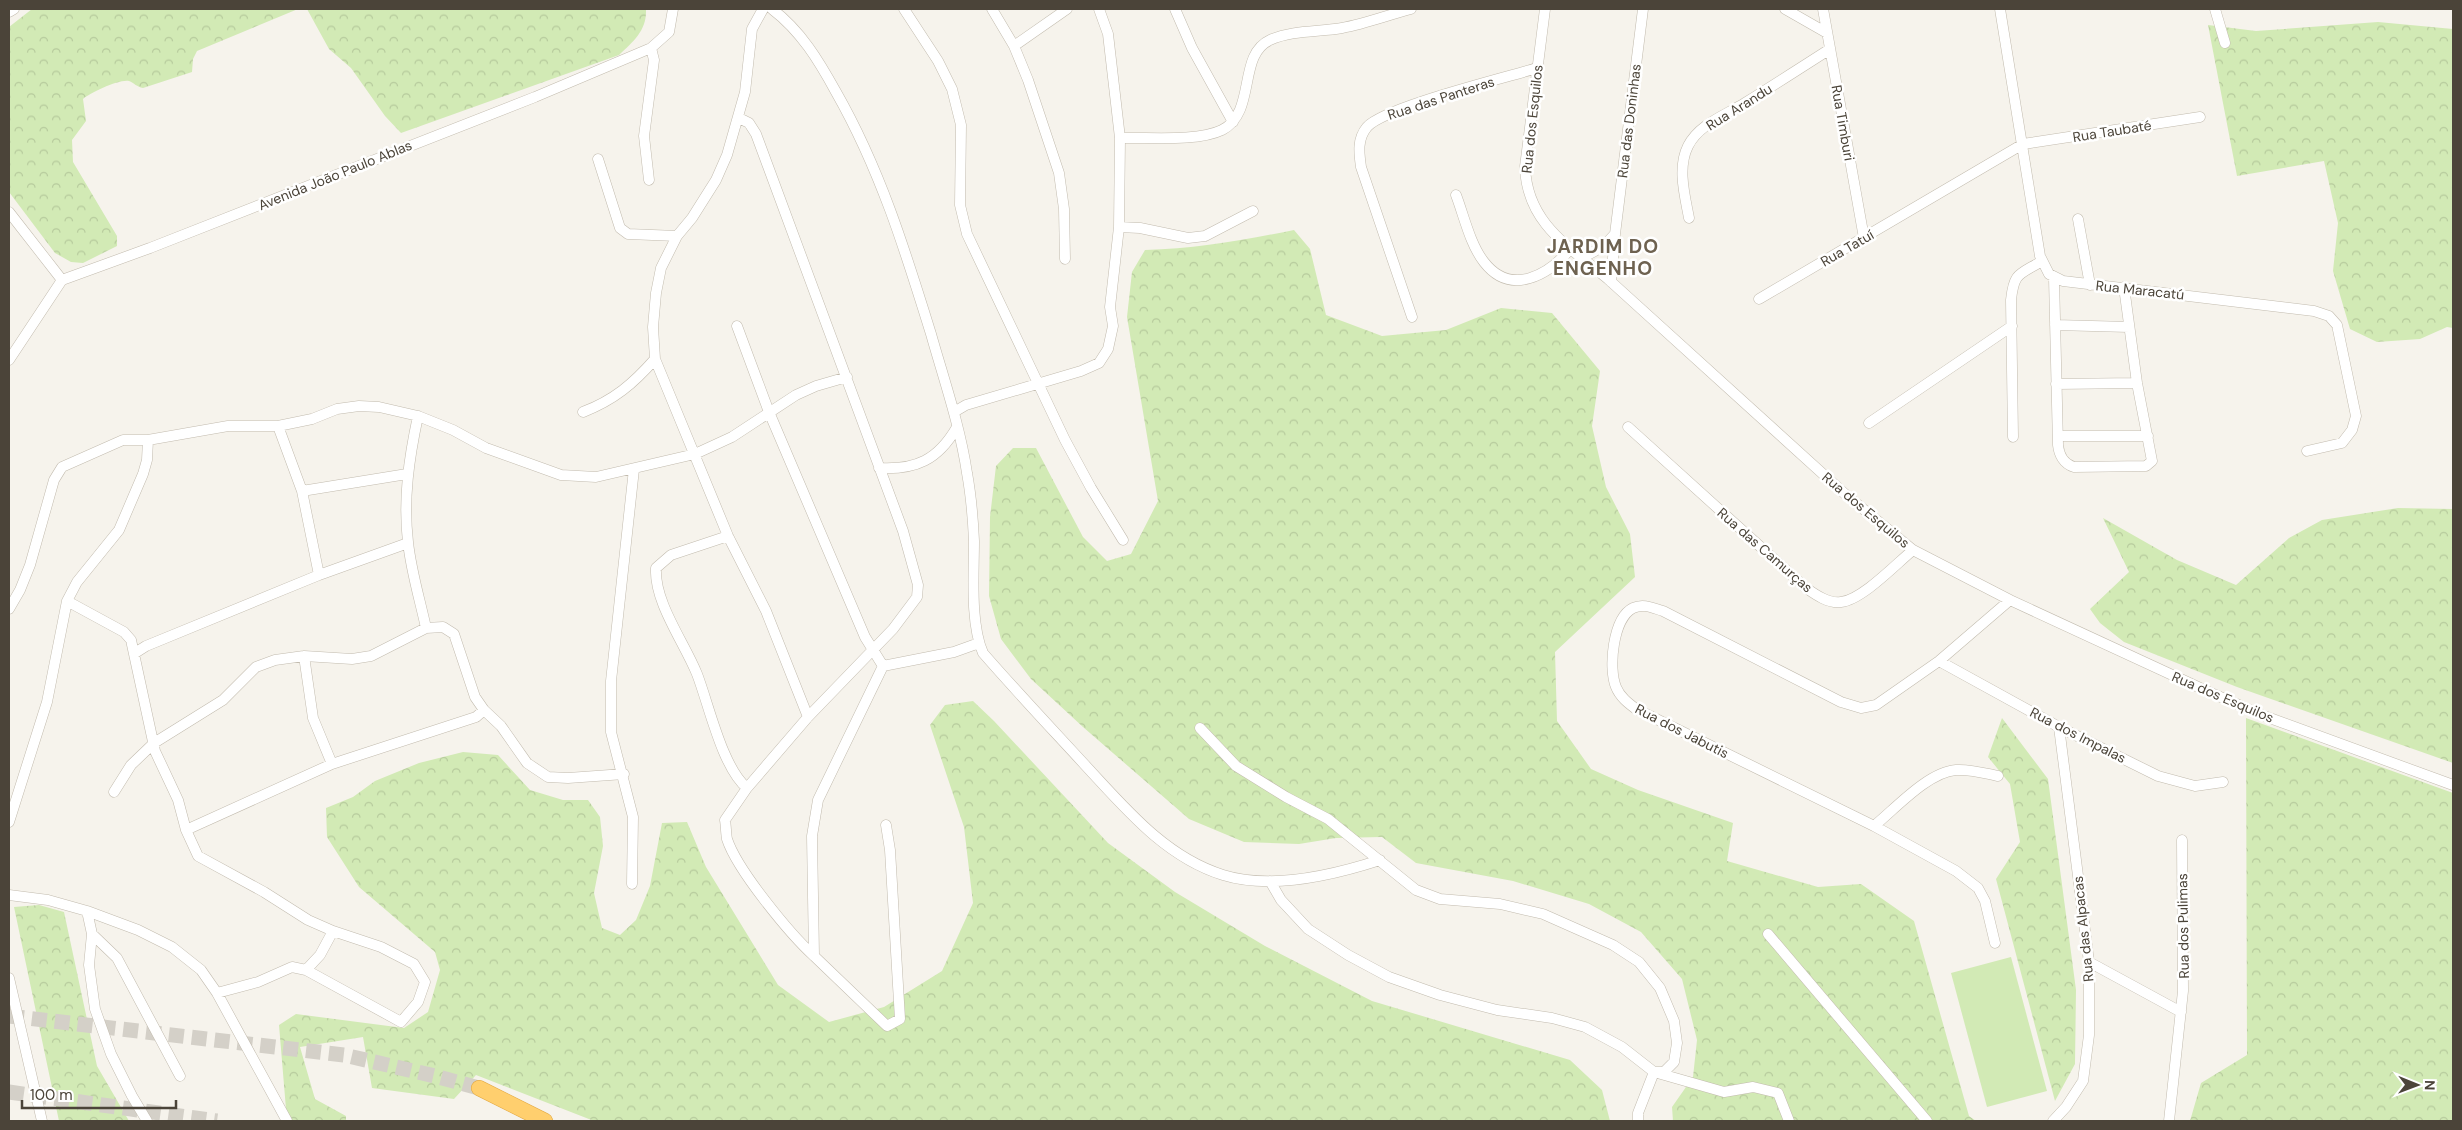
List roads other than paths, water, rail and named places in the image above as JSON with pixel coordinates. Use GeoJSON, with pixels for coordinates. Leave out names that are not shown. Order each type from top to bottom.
{"type":"FeatureCollection","features":[{"type":"Feature","properties":{"kind":"highway"},"geometry":{"type":"LineString","coordinates":[[478,1088],[545,1121]]}},
{"type":"Feature","properties":{"kind":"street"},"geometry":{"type":"LineString","coordinates":[[9,12],[14,9]]}},
{"type":"Feature","properties":{"kind":"street","name":"Avenida João Paulo Ablas"},"geometry":{"type":"LineString","coordinates":[[62,280],[150,248],[535,97],[651,48],[670,32],[673,22],[673,9]]}},
{"type":"Feature","properties":{"kind":"street"},"geometry":{"type":"LineString","coordinates":[[763,9],[752,29],[745,92],[739,118],[716,180],[692,218],[677,236],[661,268],[656,292],[653,327],[655,359],[728,536],[766,612],[808,717]]}},
{"type":"Feature","properties":{"kind":"street"},"geometry":{"type":"LineString","coordinates":[[772,9],[786,19],[816,56],[860,134],[882,183],[910,266],[954,412],[968,473],[974,537],[974,588],[979,643],[983,653],[1140,824],[1187,859],[1224,875],[1270,882],[1324,875],[1380,860]]}},
{"type":"Feature","properties":{"kind":"street"},"geometry":{"type":"LineString","coordinates":[[992,9],[1014,46],[1035,98],[1059,173],[1064,209],[1065,259]]}},
{"type":"Feature","properties":{"kind":"street"},"geometry":{"type":"LineString","coordinates":[[1014,46],[1067,9]]}},
{"type":"Feature","properties":{"kind":"street"},"geometry":{"type":"LineString","coordinates":[[954,412],[966,405],[1039,385],[1099,363],[1108,349],[1113,326],[1110,307],[1119,227],[1120,138],[1109,42],[1099,9]]}},
{"type":"Feature","properties":{"kind":"street"},"geometry":{"type":"LineString","coordinates":[[1175,9],[1192,48],[1234,122]]}},
{"type":"Feature","properties":{"kind":"street"},"geometry":{"type":"LineString","coordinates":[[1120,138],[1198,136],[1222,130],[1234,122],[1244,100],[1249,72],[1258,48],[1270,40],[1283,36],[1343,28],[1411,9]]}},
{"type":"Feature","properties":{"kind":"street","name":"Rua dos Esquilos"},"geometry":{"type":"LineString","coordinates":[[1545,9],[1526,148],[1526,185],[1530,200],[1537,212],[1548,227],[1570,248],[1611,282],[1845,494],[1913,550],[2010,600],[2267,717],[2453,785]]}},
{"type":"Feature","properties":{"kind":"street","name":"Rua das Doninhas"},"geometry":{"type":"LineString","coordinates":[[1611,282],[1615,234],[1643,9]]}},
{"type":"Feature","properties":{"kind":"street"},"geometry":{"type":"LineString","coordinates":[[1785,9],[1827,32]]}},
{"type":"Feature","properties":{"kind":"street","name":"Rua Timburi"},"geometry":{"type":"LineString","coordinates":[[1823,9],[1864,238]]}},
{"type":"Feature","properties":{"kind":"street"},"geometry":{"type":"LineString","coordinates":[[2000,9],[2042,261],[2049,274],[2054,278],[2059,451],[2068,466],[2150,465],[2152,455],[2137,383],[2124,287]]}},
{"type":"Feature","properties":{"kind":"street"},"geometry":{"type":"LineString","coordinates":[[2215,9],[2225,43]]}},
{"type":"Feature","properties":{"kind":"street"},"geometry":{"type":"LineString","coordinates":[[906,10],[938,61],[952,88],[961,125],[960,205],[967,234],[1090,488],[1123,540]]}},
{"type":"Feature","properties":{"kind":"street"},"geometry":{"type":"LineString","coordinates":[[649,180],[644,136],[654,60],[651,48]]}},
{"type":"Feature","properties":{"kind":"street","name":"Rua Arandu"},"geometry":{"type":"LineString","coordinates":[[1689,218],[1682,182],[1684,160],[1688,146],[1698,134],[1717,118],[1830,50]]}},
{"type":"Feature","properties":{"kind":"street","name":"Rua das Panteras"},"geometry":{"type":"LineString","coordinates":[[1412,316],[1361,167],[1359,149],[1361,137],[1368,127],[1392,112],[1537,68]]}},
{"type":"Feature","properties":{"kind":"street","name":"Rua Taubaté"},"geometry":{"type":"LineString","coordinates":[[2023,144],[2200,117]]}},
{"type":"Feature","properties":{"kind":"street"},"geometry":{"type":"LineString","coordinates":[[739,118],[749,123],[756,134],[903,531],[918,585],[917,597],[894,629],[808,717],[747,788],[725,820],[727,839],[734,855],[758,890],[796,939],[887,1026],[900,1019],[890,850],[886,825]]}},
{"type":"Feature","properties":{"kind":"street","name":"Rua Tatuí"},"geometry":{"type":"LineString","coordinates":[[1759,299],[2023,144]]}},
{"type":"Feature","properties":{"kind":"street"},"geometry":{"type":"LineString","coordinates":[[598,159],[620,228],[628,234],[677,236]]}},
{"type":"Feature","properties":{"kind":"street"},"geometry":{"type":"LineString","coordinates":[[1456,195],[1478,252],[1491,269],[1500,276],[1519,280],[1539,276],[1561,260],[1570,248]]}},
{"type":"Feature","properties":{"kind":"street"},"geometry":{"type":"LineString","coordinates":[[1119,227],[1140,228],[1188,238],[1205,236],[1254,211]]}},
{"type":"Feature","properties":{"kind":"street"},"geometry":{"type":"LineString","coordinates":[[9,212],[62,280],[9,360]]}},
{"type":"Feature","properties":{"kind":"street"},"geometry":{"type":"LineString","coordinates":[[2078,219],[2090,285]]}},
{"type":"Feature","properties":{"kind":"street"},"geometry":{"type":"LineString","coordinates":[[1582,258],[1604,246],[1615,234]]}},
{"type":"Feature","properties":{"kind":"street"},"geometry":{"type":"LineString","coordinates":[[2013,437],[2013,281],[2019,275],[2042,261]]}},
{"type":"Feature","properties":{"kind":"street","name":"Rua Maracatú"},"geometry":{"type":"LineString","coordinates":[[2054,278],[2090,285],[2124,287],[2314,311],[2334,320],[2337,325],[2356,416],[2352,430],[2342,443],[2307,451]]}},
{"type":"Feature","properties":{"kind":"street"},"geometry":{"type":"LineString","coordinates":[[2055,325],[2129,327]]}},
{"type":"Feature","properties":{"kind":"street"},"geometry":{"type":"LineString","coordinates":[[737,326],[769,412],[865,637],[883,666]]}},
{"type":"Feature","properties":{"kind":"street"},"geometry":{"type":"LineString","coordinates":[[1869,423],[2012,326]]}},
{"type":"Feature","properties":{"kind":"street"},"geometry":{"type":"LineString","coordinates":[[583,412],[606,403],[624,392],[655,359]]}},
{"type":"Feature","properties":{"kind":"street"},"geometry":{"type":"LineString","coordinates":[[9,609],[20,590],[30,565],[54,480],[62,467],[123,440],[148,440],[228,426],[278,426],[312,419],[337,409],[359,406],[379,407],[418,416],[452,430],[486,448],[561,474],[596,477],[695,454],[732,437],[769,412],[816,386],[847,377]]}},
{"type":"Feature","properties":{"kind":"street"},"geometry":{"type":"LineString","coordinates":[[2056,384],[2137,383]]}},
{"type":"Feature","properties":{"kind":"street"},"geometry":{"type":"LineString","coordinates":[[418,416],[407,474],[408,543],[426,628]]}},
{"type":"Feature","properties":{"kind":"street"},"geometry":{"type":"LineString","coordinates":[[278,426],[302,491],[319,575]]}},
{"type":"Feature","properties":{"kind":"street"},"geometry":{"type":"LineString","coordinates":[[879,468],[901,469],[932,457],[947,446],[957,427]]}},
{"type":"Feature","properties":{"kind":"street","name":"Rua das Camurças"},"geometry":{"type":"LineString","coordinates":[[1628,427],[1806,588],[1824,599],[1840,602],[1854,598],[1913,550]]}},
{"type":"Feature","properties":{"kind":"street"},"geometry":{"type":"LineString","coordinates":[[2058,436],[2148,436]]}},
{"type":"Feature","properties":{"kind":"street"},"geometry":{"type":"LineString","coordinates":[[9,822],[12,798],[47,702],[67,601],[77,582],[119,530],[143,474],[147,460],[148,440]]}},
{"type":"Feature","properties":{"kind":"street"},"geometry":{"type":"LineString","coordinates":[[632,884],[633,817],[624,774],[611,732],[612,681],[634,469]]}},
{"type":"Feature","properties":{"kind":"street"},"geometry":{"type":"LineString","coordinates":[[302,491],[407,474]]}},
{"type":"Feature","properties":{"kind":"street"},"geometry":{"type":"LineString","coordinates":[[728,536],[671,555],[656,568],[655,581],[683,648],[696,672],[730,763],[738,780],[747,788]]}},
{"type":"Feature","properties":{"kind":"street"},"geometry":{"type":"LineString","coordinates":[[135,653],[146,646],[319,575],[408,543]]}},
{"type":"Feature","properties":{"kind":"street","name":"Rua dos Jabutis"},"geometry":{"type":"LineString","coordinates":[[1995,943],[1985,901],[1971,881],[1874,826],[1636,709],[1627,702],[1616,688],[1612,659],[1616,635],[1624,616],[1631,609],[1638,606],[1648,606],[1663,611],[1841,702],[1861,708],[1876,705],[1939,662],[2010,600]]}},
{"type":"Feature","properties":{"kind":"street"},"geometry":{"type":"LineString","coordinates":[[67,601],[124,632],[131,640],[154,743],[178,800],[186,830],[198,856],[264,892],[301,916],[333,931],[381,947],[414,964],[425,982],[418,1002],[410,1014],[401,1022],[306,970],[292,967],[258,982],[217,993]]}},
{"type":"Feature","properties":{"kind":"street"},"geometry":{"type":"LineString","coordinates":[[114,792],[131,765],[154,743],[223,700],[256,667],[276,660],[304,656],[352,659],[371,656],[426,628],[443,627],[454,634],[475,697],[484,710],[501,726],[527,763],[548,777],[568,778],[624,774]]}},
{"type":"Feature","properties":{"kind":"street"},"geometry":{"type":"LineString","coordinates":[[883,666],[954,652],[979,643]]}},
{"type":"Feature","properties":{"kind":"street"},"geometry":{"type":"LineString","coordinates":[[304,656],[313,718],[332,764]]}},
{"type":"Feature","properties":{"kind":"street","name":"Rua dos Impalas"},"geometry":{"type":"LineString","coordinates":[[1939,662],[2059,728],[2171,780],[2195,786],[2223,782]]}},
{"type":"Feature","properties":{"kind":"street"},"geometry":{"type":"LineString","coordinates":[[814,956],[812,836],[818,800],[883,666]]}},
{"type":"Feature","properties":{"kind":"street"},"geometry":{"type":"LineString","coordinates":[[186,830],[332,764],[476,717],[484,710]]}},
{"type":"Feature","properties":{"kind":"street"},"geometry":{"type":"LineString","coordinates":[[1200,728],[1236,766],[1286,798],[1328,819],[1416,890],[1440,899],[1500,904],[1543,914],[1612,945],[1639,962],[1660,988],[1674,1021],[1678,1043],[1674,1062],[1664,1072],[1654,1072]]}},
{"type":"Feature","properties":{"kind":"street","name":"Rua das Alpacas"},"geometry":{"type":"LineString","coordinates":[[2053,1121],[2066,1107],[2083,1081],[2089,1035],[2089,962],[2059,728]]}},
{"type":"Feature","properties":{"kind":"street"},"geometry":{"type":"LineString","coordinates":[[1874,826],[1926,782],[1947,771],[1968,770],[1998,776]]}},
{"type":"Feature","properties":{"kind":"street","name":"Rua dos Pulimas"},"geometry":{"type":"LineString","coordinates":[[2169,1121],[2181,1012],[2184,964],[2182,840]]}},
{"type":"Feature","properties":{"kind":"street"},"geometry":{"type":"LineString","coordinates":[[1270,882],[1281,900],[1308,929],[1348,955],[1389,977],[1440,995],[1487,1007],[1552,1018],[1585,1026],[1622,1047],[1654,1072],[1724,1092],[1753,1087],[1778,1093],[1789,1121]]}},
{"type":"Feature","properties":{"kind":"street"},"geometry":{"type":"LineString","coordinates":[[9,895],[48,900],[87,911],[138,930],[172,947],[201,970],[217,993],[286,1121]]}},
{"type":"Feature","properties":{"kind":"street"},"geometry":{"type":"LineString","coordinates":[[87,911],[92,934],[90,965],[95,1009],[112,1054],[132,1096],[147,1121]]}},
{"type":"Feature","properties":{"kind":"street"},"geometry":{"type":"LineString","coordinates":[[306,970],[320,955],[333,931]]}},
{"type":"Feature","properties":{"kind":"street"},"geometry":{"type":"LineString","coordinates":[[92,934],[117,958],[180,1076]]}},
{"type":"Feature","properties":{"kind":"street"},"geometry":{"type":"LineString","coordinates":[[1768,934],[1927,1121]]}},
{"type":"Feature","properties":{"kind":"street"},"geometry":{"type":"LineString","coordinates":[[2089,962],[2181,1012]]}},
{"type":"Feature","properties":{"kind":"street"},"geometry":{"type":"LineString","coordinates":[[9,978],[12,1011],[42,1121]]}},
{"type":"Feature","properties":{"kind":"street"},"geometry":{"type":"LineString","coordinates":[[1638,1121],[1638,1113],[1654,1072]]}},
{"type":"Feature","properties":{"kind":"tunnel"},"geometry":{"type":"LineString","coordinates":[[9,1016],[344,1055],[479,1088]]}},
{"type":"Feature","properties":{"kind":"tunnel"},"geometry":{"type":"LineString","coordinates":[[9,1092],[217,1121]]}},
{"type":"Feature","properties":{"kind":"district","name":"JARDIM DO ENGENHO"},"geometry":{"type":"Point","coordinates":[1603,257]}}]}
